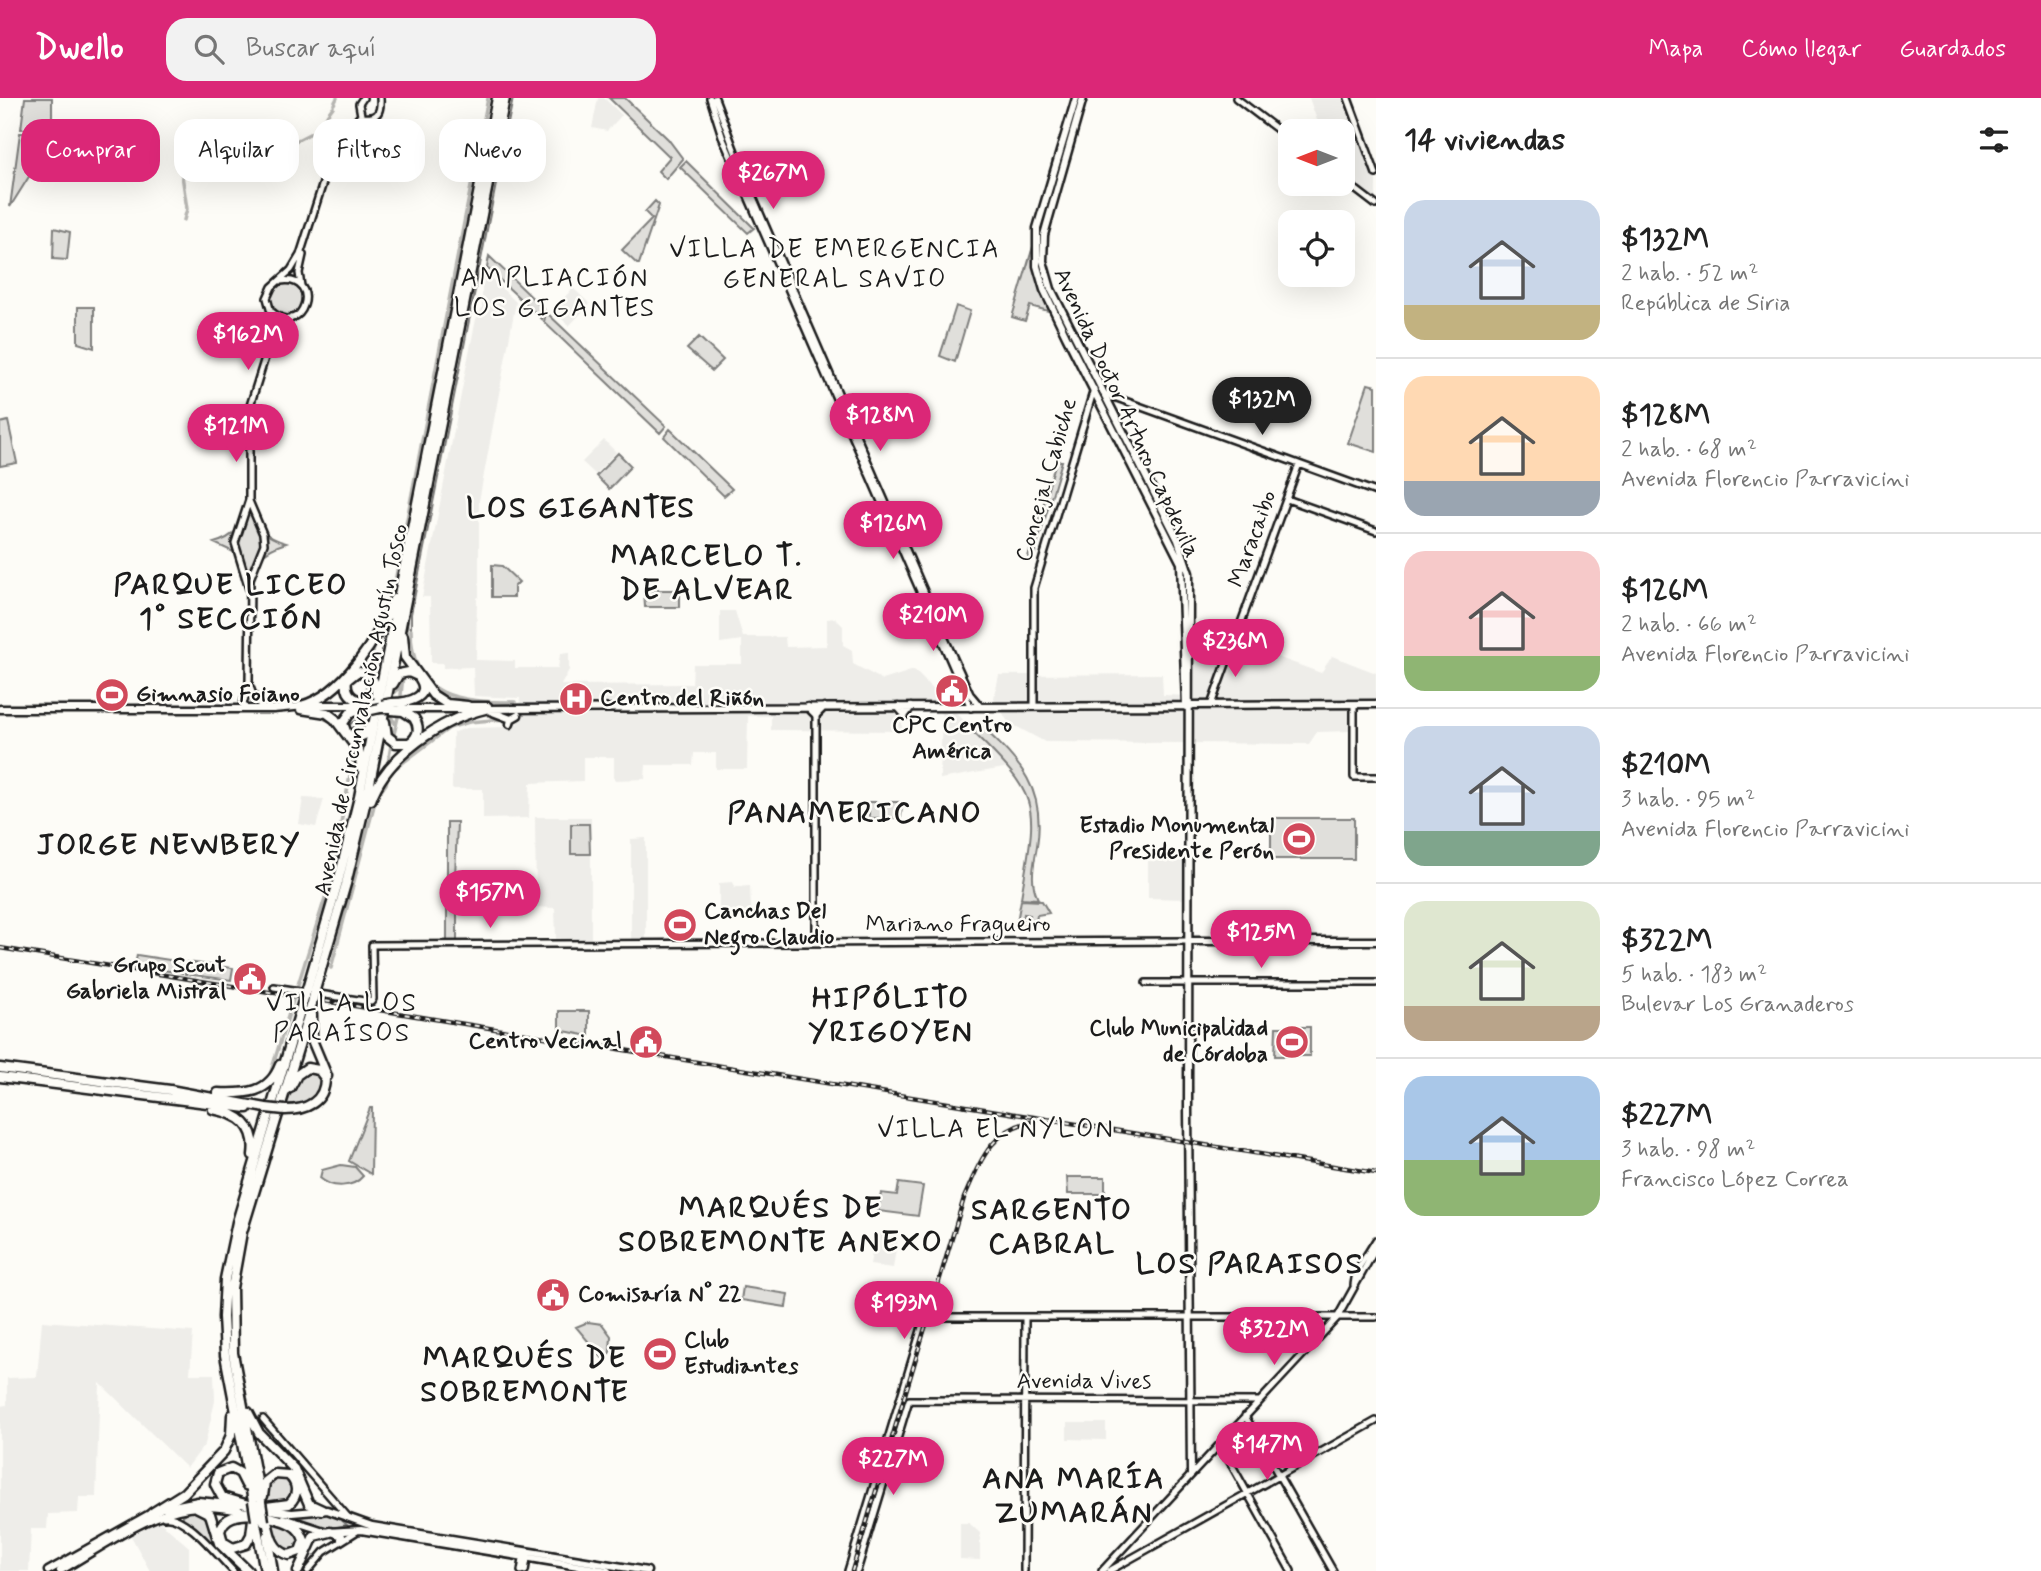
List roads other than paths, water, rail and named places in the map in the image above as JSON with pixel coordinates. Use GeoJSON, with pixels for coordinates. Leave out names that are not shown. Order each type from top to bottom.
{"type":"FeatureCollection","features":[{"type":"Feature","properties":{"kind":"highway","name":"Avenida de Circunvalación Agustín Tosco"},"geometry":{"type":"LineString","coordinates":[[313,990],[326,954],[358,839],[403,573],[497,98]]}},
{"type":"Feature","properties":{"kind":"highway","name":"Avenida de Circunvalación Agustín Tosco"},"geometry":{"type":"LineString","coordinates":[[265,1571],[232,1345],[231,1307],[236,1258],[310,1002],[409,588],[505,98]]}},
{"type":"Feature","properties":{"kind":"highway"},"geometry":{"type":"LineString","coordinates":[[301,708],[327,693],[363,655],[384,622],[403,573]]}},
{"type":"Feature","properties":{"kind":"highway"},"geometry":{"type":"LineString","coordinates":[[409,588],[403,636],[405,657],[436,699],[467,706]]}},
{"type":"Feature","properties":{"kind":"highway"},"geometry":{"type":"LineString","coordinates":[[381,707],[360,702],[349,694],[346,685],[351,675],[361,672],[370,675],[375,685],[381,707],[385,728],[389,738],[401,745],[411,742],[418,731],[416,720],[406,712],[381,707]]}},
{"type":"Feature","properties":{"kind":"highway"},"geometry":{"type":"LineString","coordinates":[[406,672],[418,676],[423,685],[420,697],[413,701],[381,707],[398,676],[406,672]]}},
{"type":"Feature","properties":{"kind":"highway"},"geometry":{"type":"LineString","coordinates":[[301,708],[333,717],[360,753],[360,781],[347,850]]}},
{"type":"Feature","properties":{"kind":"highway"},"geometry":{"type":"LineString","coordinates":[[358,839],[376,787],[389,767],[446,722],[485,709]]}},
{"type":"Feature","properties":{"kind":"highway","name":"Avenida de Circunvalación Agustín Tosco"},"geometry":{"type":"LineString","coordinates":[[273,1571],[229,1377],[224,1340],[223,1298],[230,1249],[239,1214],[295,1030],[310,1002]]}},
{"type":"Feature","properties":{"kind":"highway"},"geometry":{"type":"LineString","coordinates":[[0,1077],[299,1112],[313,1107],[326,1090],[327,1074],[312,1036],[310,1002]]}},
{"type":"Feature","properties":{"kind":"highway"},"geometry":{"type":"LineString","coordinates":[[170,1090],[240,1093],[261,1089],[275,1075],[295,1030]]}},
{"type":"Feature","properties":{"kind":"highway"},"geometry":{"type":"LineString","coordinates":[[0,1068],[170,1090],[265,1109]]}},
{"type":"Feature","properties":{"kind":"highway"},"geometry":{"type":"LineString","coordinates":[[275,1123],[296,1075],[307,1068],[319,1070],[325,1081],[319,1098],[305,1108],[285,1111]]}},
{"type":"Feature","properties":{"kind":"highway"},"geometry":{"type":"LineString","coordinates":[[152,1096],[227,1112],[242,1119],[248,1126],[254,1147],[239,1214]]}},
{"type":"Feature","properties":{"kind":"highway"},"geometry":{"type":"LineString","coordinates":[[232,1345],[252,1422],[294,1469],[309,1504],[322,1510]]}},
{"type":"Feature","properties":{"kind":"highway"},"geometry":{"type":"LineString","coordinates":[[155,1515],[186,1491],[227,1446],[233,1424],[229,1377]]}},
{"type":"Feature","properties":{"kind":"highway"},"geometry":{"type":"LineString","coordinates":[[258,1511],[220,1495],[215,1486],[218,1473],[231,1468],[240,1473],[258,1511],[270,1537],[278,1550],[289,1555],[300,1550],[304,1540],[297,1527],[258,1511]]}},
{"type":"Feature","properties":{"kind":"highway"},"geometry":{"type":"LineString","coordinates":[[258,1511],[246,1544],[235,1548],[223,1542],[220,1531],[225,1520],[238,1515],[258,1511],[289,1504],[296,1494],[294,1481],[285,1474],[270,1476],[264,1485],[258,1511]]}},
{"type":"Feature","properties":{"kind":"highway"},"geometry":{"type":"LineString","coordinates":[[195,1507],[210,1514],[219,1543],[248,1571]]}},
{"type":"Feature","properties":{"kind":"highway"},"geometry":{"type":"LineString","coordinates":[[298,1571],[314,1537],[331,1532]]}},
{"type":"Feature","properties":{"kind":"main road"},"geometry":{"type":"LineString","coordinates":[[363,98],[359,104],[363,115]]}},
{"type":"Feature","properties":{"kind":"main road"},"geometry":{"type":"LineString","coordinates":[[712,98],[723,139],[971,707]]}},
{"type":"Feature","properties":{"kind":"main road"},"geometry":{"type":"LineString","coordinates":[[712,98],[937,621],[971,696],[981,706]]}},
{"type":"Feature","properties":{"kind":"main road","name":"Avenida Doctor Arturo Capdevila"},"geometry":{"type":"LineString","coordinates":[[1076,98],[1037,228],[1035,252],[1044,290],[1181,563],[1188,707]]}},
{"type":"Feature","properties":{"kind":"main road","name":"Avenida Doctor Arturo Capdevila"},"geometry":{"type":"LineString","coordinates":[[1083,98],[1045,231],[1042,253],[1047,280],[1187,564],[1190,589],[1188,707]]}},
{"type":"Feature","properties":{"kind":"main road"},"geometry":{"type":"LineString","coordinates":[[1236,98],[1278,130]]}},
{"type":"Feature","properties":{"kind":"main road"},"geometry":{"type":"LineString","coordinates":[[1348,98],[1376,174]]}},
{"type":"Feature","properties":{"kind":"main road"},"geometry":{"type":"LineString","coordinates":[[359,119],[363,115],[378,114],[379,99]]}},
{"type":"Feature","properties":{"kind":"main road"},"geometry":{"type":"LineString","coordinates":[[360,119],[363,115]]}},
{"type":"Feature","properties":{"kind":"main road"},"geometry":{"type":"LineString","coordinates":[[291,318],[279,317],[271,311],[267,304],[269,292],[294,267],[325,182]]}},
{"type":"Feature","properties":{"kind":"main road"},"geometry":{"type":"LineString","coordinates":[[249,427],[251,410],[273,345],[291,318],[299,314],[305,306],[306,296],[301,286],[299,268],[326,182]]}},
{"type":"Feature","properties":{"kind":"main road"},"geometry":{"type":"LineString","coordinates":[[1355,189],[1376,205]]}},
{"type":"Feature","properties":{"kind":"main road"},"geometry":{"type":"LineString","coordinates":[[280,281],[289,280],[301,286]]}},
{"type":"Feature","properties":{"kind":"main road"},"geometry":{"type":"LineString","coordinates":[[249,589],[235,543],[249,500],[249,409],[272,340],[271,311]]}},
{"type":"Feature","properties":{"kind":"main road"},"geometry":{"type":"LineString","coordinates":[[1094,375],[1092,389],[1376,492]]}},
{"type":"Feature","properties":{"kind":"main road","name":"Concejal Cabiche"},"geometry":{"type":"LineString","coordinates":[[1034,706],[1033,590],[1092,389]]}},
{"type":"Feature","properties":{"kind":"main road","name":"Maracaibo"},"geometry":{"type":"LineString","coordinates":[[1211,705],[1299,464]]}},
{"type":"Feature","properties":{"kind":"main road"},"geometry":{"type":"LineString","coordinates":[[1287,499],[1376,531]]}},
{"type":"Feature","properties":{"kind":"main road"},"geometry":{"type":"LineString","coordinates":[[247,709],[244,700],[249,684],[249,589],[264,541],[249,500]]}},
{"type":"Feature","properties":{"kind":"main road"},"geometry":{"type":"LineString","coordinates":[[249,684],[255,700],[265,709]]}},
{"type":"Feature","properties":{"kind":"main road"},"geometry":{"type":"LineString","coordinates":[[957,706],[966,695]]}},
{"type":"Feature","properties":{"kind":"main road"},"geometry":{"type":"LineString","coordinates":[[0,709],[220,709],[244,700],[255,700]]}},
{"type":"Feature","properties":{"kind":"main road"},"geometry":{"type":"LineString","coordinates":[[971,707],[1372,704]]}},
{"type":"Feature","properties":{"kind":"main road"},"geometry":{"type":"LineString","coordinates":[[1354,705],[1354,776],[1376,776]]}},
{"type":"Feature","properties":{"kind":"main road"},"geometry":{"type":"LineString","coordinates":[[231,706],[277,709],[467,706],[514,717],[808,707],[819,710],[1034,706]]}},
{"type":"Feature","properties":{"kind":"main road"},"geometry":{"type":"LineString","coordinates":[[381,707],[485,709],[514,717]]}},
{"type":"Feature","properties":{"kind":"main road"},"geometry":{"type":"LineString","coordinates":[[898,707],[905,715],[911,707]]}},
{"type":"Feature","properties":{"kind":"main road"},"geometry":{"type":"LineString","coordinates":[[1188,707],[1191,1474]]}},
{"type":"Feature","properties":{"kind":"main road"},"geometry":{"type":"LineString","coordinates":[[485,709],[514,717]]}},
{"type":"Feature","properties":{"kind":"main road"},"geometry":{"type":"LineString","coordinates":[[816,943],[819,710]]}},
{"type":"Feature","properties":{"kind":"main road","name":"Mariano Fragueiro"},"geometry":{"type":"LineString","coordinates":[[274,987],[371,1002],[372,945],[1376,941]]}},
{"type":"Feature","properties":{"kind":"main road"},"geometry":{"type":"LineString","coordinates":[[1146,983],[1376,983]]}},
{"type":"Feature","properties":{"kind":"main road"},"geometry":{"type":"LineString","coordinates":[[1353,1292],[1356,1272],[1376,1240]]}},
{"type":"Feature","properties":{"kind":"main road"},"geometry":{"type":"LineString","coordinates":[[1102,1571],[1337,1318],[1376,1248]]}},
{"type":"Feature","properties":{"kind":"main road"},"geometry":{"type":"LineString","coordinates":[[848,1571],[925,1317],[1376,1317]]}},
{"type":"Feature","properties":{"kind":"main road"},"geometry":{"type":"LineString","coordinates":[[1024,1571],[1025,1317]]}},
{"type":"Feature","properties":{"kind":"main road","name":"Avenida Vives"},"geometry":{"type":"LineString","coordinates":[[857,1571],[909,1400],[1259,1401]]}},
{"type":"Feature","properties":{"kind":"main road"},"geometry":{"type":"LineString","coordinates":[[1245,1416],[1333,1571]]}},
{"type":"Feature","properties":{"kind":"main road"},"geometry":{"type":"LineString","coordinates":[[263,1419],[348,1519]]}},
{"type":"Feature","properties":{"kind":"main road"},"geometry":{"type":"LineString","coordinates":[[1109,1571],[1376,1421]]}},
{"type":"Feature","properties":{"kind":"main road"},"geometry":{"type":"LineString","coordinates":[[1220,1444],[1291,1571]]}},
{"type":"Feature","properties":{"kind":"main road"},"geometry":{"type":"LineString","coordinates":[[60,1571],[155,1515],[195,1507],[307,1512],[330,1506],[330,1499]]}},
{"type":"Feature","properties":{"kind":"main road"},"geometry":{"type":"LineString","coordinates":[[48,1571],[176,1505],[198,1501],[298,1520],[343,1538]]}},
{"type":"Feature","properties":{"kind":"main road"},"geometry":{"type":"LineString","coordinates":[[195,1507],[182,1513],[181,1518],[233,1571]]}},
{"type":"Feature","properties":{"kind":"main road"},"geometry":{"type":"LineString","coordinates":[[322,1510],[372,1526],[464,1545],[611,1569],[647,1571]]}},
{"type":"Feature","properties":{"kind":"main road"},"geometry":{"type":"LineString","coordinates":[[155,1515],[174,1516],[186,1523]]}},
{"type":"Feature","properties":{"kind":"main road"},"geometry":{"type":"LineString","coordinates":[[343,1538],[348,1519]]}},
{"type":"Feature","properties":{"kind":"main road"},"geometry":{"type":"LineString","coordinates":[[331,1532],[365,1531],[434,1543],[493,1545],[526,1554]]}},
{"type":"Feature","properties":{"kind":"main road"},"geometry":{"type":"LineString","coordinates":[[308,1571],[320,1555],[343,1538],[365,1531]]}},
{"type":"Feature","properties":{"kind":"main road"},"geometry":{"type":"LineString","coordinates":[[523,1571],[526,1554]]}},
{"type":"Feature","properties":{"kind":"waterway"},"geometry":{"type":"LineString","coordinates":[[334,104],[337,98]]}},
{"type":"Feature","properties":{"kind":"waterway"},"geometry":{"type":"LineString","coordinates":[[392,597],[488,98]]}},
{"type":"Feature","properties":{"kind":"waterway"},"geometry":{"type":"LineString","coordinates":[[411,630],[411,614],[513,98]]}},
{"type":"Feature","properties":{"kind":"waterway"},"geometry":{"type":"LineString","coordinates":[[327,115],[333,107]]}},
{"type":"Feature","properties":{"kind":"waterway"},"geometry":{"type":"LineString","coordinates":[[299,139],[317,130],[325,118]]}},
{"type":"Feature","properties":{"kind":"waterway"},"geometry":{"type":"LineString","coordinates":[[183,182],[187,209],[184,220]]}},
{"type":"Feature","properties":{"kind":"waterway"},"geometry":{"type":"LineString","coordinates":[[407,617],[407,647]]}},
{"type":"Feature","properties":{"kind":"waterway"},"geometry":{"type":"LineString","coordinates":[[411,630],[413,653],[429,683],[442,692],[458,697],[515,702]]}},
{"type":"Feature","properties":{"kind":"waterway"},"geometry":{"type":"LineString","coordinates":[[369,672],[375,643]]}},
{"type":"Feature","properties":{"kind":"waterway"},"geometry":{"type":"LineString","coordinates":[[347,669],[358,655]]}},
{"type":"Feature","properties":{"kind":"waterway"},"geometry":{"type":"LineString","coordinates":[[401,695],[403,675]]}},
{"type":"Feature","properties":{"kind":"waterway"},"geometry":{"type":"LineString","coordinates":[[367,684],[374,697],[373,704]]}},
{"type":"Feature","properties":{"kind":"waterway"},"geometry":{"type":"LineString","coordinates":[[365,696],[367,684]]}},
{"type":"Feature","properties":{"kind":"waterway"},"geometry":{"type":"LineString","coordinates":[[390,701],[392,695],[401,687]]}},
{"type":"Feature","properties":{"kind":"waterway"},"geometry":{"type":"LineString","coordinates":[[360,717],[369,717],[372,711]]}},
{"type":"Feature","properties":{"kind":"waterway"},"geometry":{"type":"LineString","coordinates":[[388,712],[396,725]]}},
{"type":"Feature","properties":{"kind":"waterway"},"geometry":{"type":"LineString","coordinates":[[352,716],[360,718]]}},
{"type":"Feature","properties":{"kind":"waterway"},"geometry":{"type":"LineString","coordinates":[[357,735],[360,716]]}},
{"type":"Feature","properties":{"kind":"waterway"},"geometry":{"type":"LineString","coordinates":[[393,738],[398,717]]}},
{"type":"Feature","properties":{"kind":"waterway"},"geometry":{"type":"LineString","coordinates":[[324,719],[333,723]]}},
{"type":"Feature","properties":{"kind":"waterway"},"geometry":{"type":"LineString","coordinates":[[348,725],[360,719]]}},
{"type":"Feature","properties":{"kind":"waterway"},"geometry":{"type":"LineString","coordinates":[[393,770],[449,728],[469,722],[505,719]]}},
{"type":"Feature","properties":{"kind":"waterway"},"geometry":{"type":"LineString","coordinates":[[348,731],[359,723]]}},
{"type":"Feature","properties":{"kind":"waterway"},"geometry":{"type":"LineString","coordinates":[[388,763],[391,745]]}},
{"type":"Feature","properties":{"kind":"waterway"},"geometry":{"type":"LineString","coordinates":[[297,988],[330,882],[355,749]]}},
{"type":"Feature","properties":{"kind":"waterway"},"geometry":{"type":"LineString","coordinates":[[331,968],[376,798],[386,784],[388,775]]}},
{"type":"Feature","properties":{"kind":"waterway"},"geometry":{"type":"LineString","coordinates":[[270,1075],[294,997]]}},
{"type":"Feature","properties":{"kind":"railway"},"geometry":{"type":"LineString","coordinates":[[0,948],[1376,1173]]}},
{"type":"Feature","properties":{"kind":"railway"},"geometry":{"type":"LineString","coordinates":[[852,1571],[964,1198],[982,1160],[997,1139],[1020,1125],[1035,1121]]}},
{"type":"Feature","properties":{"kind":"place","name":"CPC Centro América"},"geometry":{"type":"Point","coordinates":[952,691]}},
{"type":"Feature","properties":{"kind":"place","name":"Gimnasio Foiano"},"geometry":{"type":"Point","coordinates":[112,695]}},
{"type":"Feature","properties":{"kind":"place","name":"Centro del Riñón"},"geometry":{"type":"Point","coordinates":[576,699]}},
{"type":"Feature","properties":{"kind":"place","name":"Estadio Monumental Presidente Perón"},"geometry":{"type":"Point","coordinates":[1299,839]}},
{"type":"Feature","properties":{"kind":"place","name":"Canchas Del Negro Claudio"},"geometry":{"type":"Point","coordinates":[680,925]}},
{"type":"Feature","properties":{"kind":"place","name":"Grupo Scout Gabriela Mistral"},"geometry":{"type":"Point","coordinates":[250,979]}},
{"type":"Feature","properties":{"kind":"place","name":"Centro Vecinal"},"geometry":{"type":"Point","coordinates":[646,1042]}},
{"type":"Feature","properties":{"kind":"place","name":"Club Municipalidad de Córdoba"},"geometry":{"type":"Point","coordinates":[1292,1042]}},
{"type":"Feature","properties":{"kind":"place","name":"Comisaría N° 22"},"geometry":{"type":"Point","coordinates":[553,1295]}},
{"type":"Feature","properties":{"kind":"place","name":"Club Estudiantes"},"geometry":{"type":"Point","coordinates":[660,1354]}},
{"type":"Feature","properties":{"kind":"district","name":"VILLA DE EMERGENCIA GENERAL SAVIO"},"geometry":{"type":"Point","coordinates":[835,265]}},
{"type":"Feature","properties":{"kind":"district","name":"AMPLIACIÓN LOS GIGANTES"},"geometry":{"type":"Point","coordinates":[555,294]}},
{"type":"Feature","properties":{"kind":"district","name":"LOS GIGANTES"},"geometry":{"type":"Point","coordinates":[581,508]}},
{"type":"Feature","properties":{"kind":"district","name":"MARCELO T. DE ALVEAR"},"geometry":{"type":"Point","coordinates":[707,573]}},
{"type":"Feature","properties":{"kind":"district","name":"PARQUE LICEO 1° SECCIÓN"},"geometry":{"type":"Point","coordinates":[231,602]}},
{"type":"Feature","properties":{"kind":"district","name":"PANAMERICANO"},"geometry":{"type":"Point","coordinates":[855,813]}},
{"type":"Feature","properties":{"kind":"district","name":"JORGE NEWBERY"},"geometry":{"type":"Point","coordinates":[169,845]}},
{"type":"Feature","properties":{"kind":"district","name":"HIPÓLITO YRIGOYEN"},"geometry":{"type":"Point","coordinates":[891,1016]}},
{"type":"Feature","properties":{"kind":"district","name":"VILLA LOS PARAÍSOS"},"geometry":{"type":"Point","coordinates":[342,1018]}},
{"type":"Feature","properties":{"kind":"district","name":"VILLA EL NYLON"},"geometry":{"type":"Point","coordinates":[996,1130]}},
{"type":"Feature","properties":{"kind":"district","name":"MARQUÉS DE SOBREMONTE ANEXO"},"geometry":{"type":"Point","coordinates":[781,1225]}},
{"type":"Feature","properties":{"kind":"district","name":"SARGENTO CABRAL"},"geometry":{"type":"Point","coordinates":[1052,1227]}},
{"type":"Feature","properties":{"kind":"district","name":"LOS PARAISOS"},"geometry":{"type":"Point","coordinates":[1250,1264]}},
{"type":"Feature","properties":{"kind":"district","name":"MARQUÉS DE SOBREMONTE"},"geometry":{"type":"Point","coordinates":[525,1375]}},
{"type":"Feature","properties":{"kind":"district","name":"ANA MARÍA ZUMARÁN"},"geometry":{"type":"Point","coordinates":[1074,1496]}}]}
